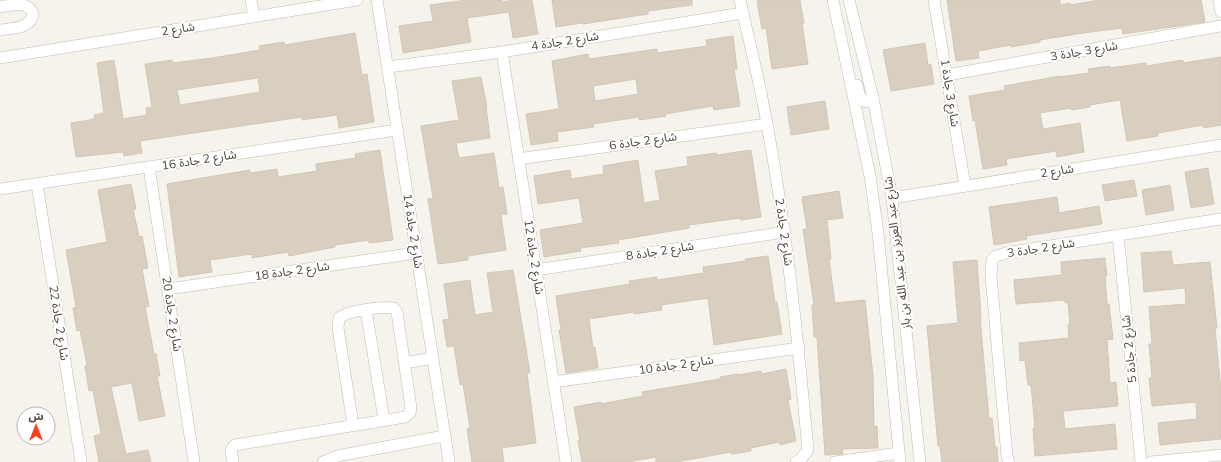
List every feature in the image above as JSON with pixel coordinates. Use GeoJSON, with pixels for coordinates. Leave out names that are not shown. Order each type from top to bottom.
{"type":"FeatureCollection","features":[{"type":"Feature","properties":{"kind":"street"},"geometry":{"type":"LineString","coordinates":[[251,0],[254,17]]}},
{"type":"Feature","properties":{"kind":"street","name":"شارع 2"},"geometry":{"type":"LineString","coordinates":[[0,58],[357,0]]}},
{"type":"Feature","properties":{"kind":"street","name":"شارع 2 جادة 14"},"geometry":{"type":"LineString","coordinates":[[377,0],[448,462]]}},
{"type":"Feature","properties":{"kind":"street","name":"شارع 2 جادة 2"},"geometry":{"type":"LineString","coordinates":[[740,0],[767,124],[785,232],[799,348],[808,450],[802,461]]}},
{"type":"Feature","properties":{"kind":"street","name":"شارع عبد العزيز بن عبد الله بن باز"},"geometry":{"type":"LineString","coordinates":[[834,0],[870,176],[878,233],[899,457]]}},
{"type":"Feature","properties":{"kind":"street","name":"شارع عبد العزيز بن عبد الله بن باز"},"geometry":{"type":"LineString","coordinates":[[849,0],[873,98],[892,198],[920,462]]}},
{"type":"Feature","properties":{"kind":"street","name":"شارع 3 جادة 1"},"geometry":{"type":"LineString","coordinates":[[934,0],[965,186]]}},
{"type":"Feature","properties":{"kind":"street"},"geometry":{"type":"LineString","coordinates":[[1219,0],[1221,12]]}},
{"type":"Feature","properties":{"kind":"street"},"geometry":{"type":"LineString","coordinates":[[0,6],[23,3],[34,5],[32,18],[28,24],[0,30]]}},
{"type":"Feature","properties":{"kind":"street","name":"شارع 2 جادة 4"},"geometry":{"type":"LineString","coordinates":[[388,67],[502,52],[743,13]]}},
{"type":"Feature","properties":{"kind":"street","name":"شارع 3 جادة 3"},"geometry":{"type":"LineString","coordinates":[[947,75],[1221,26]]}},
{"type":"Feature","properties":{"kind":"street"},"geometry":{"type":"LineString","coordinates":[[844,49],[855,72],[859,94],[862,100],[866,102],[873,98]]}},
{"type":"Feature","properties":{"kind":"street","name":"شارع 2 جادة 12"},"geometry":{"type":"LineString","coordinates":[[502,52],[566,462]]}},
{"type":"Feature","properties":{"kind":"street"},"geometry":{"type":"LineString","coordinates":[[859,123],[864,120],[870,120],[873,124],[883,153]]}},
{"type":"Feature","properties":{"kind":"street","name":"شارع 2 جادة 6"},"geometry":{"type":"LineString","coordinates":[[518,159],[767,124]]}},
{"type":"Feature","properties":{"kind":"street","name":"شارع 2 جادة 16"},"geometry":{"type":"LineString","coordinates":[[0,189],[397,130]]}},
{"type":"Feature","properties":{"kind":"street","name":"شارع 2"},"geometry":{"type":"LineString","coordinates":[[892,198],[1221,145]]}},
{"type":"Feature","properties":{"kind":"street","name":"شارع 2 جادة 20"},"geometry":{"type":"LineString","coordinates":[[150,167],[194,462]]}},
{"type":"Feature","properties":{"kind":"street","name":"شارع 2 جادة 22"},"geometry":{"type":"LineString","coordinates":[[37,184],[81,462]]}},
{"type":"Feature","properties":{"kind":"street","name":"شارع 2 جادة 3"},"geometry":{"type":"LineString","coordinates":[[1009,462],[1006,456],[992,284],[992,260],[996,256],[1006,253],[1221,219]]}},
{"type":"Feature","properties":{"kind":"street","name":"شارع 2 جادة 8"},"geometry":{"type":"LineString","coordinates":[[536,270],[785,232]]}},
{"type":"Feature","properties":{"kind":"street","name":"شارع 2 جادة 5"},"geometry":{"type":"LineString","coordinates":[[1118,235],[1141,462]]}},
{"type":"Feature","properties":{"kind":"street","name":"شارع 2 جادة 18"},"geometry":{"type":"LineString","coordinates":[[168,289],[416,253]]}},
{"type":"Feature","properties":{"kind":"street"},"geometry":{"type":"LineString","coordinates":[[233,462],[231,450],[235,445],[405,417],[410,413],[411,411],[397,312],[393,308],[389,307],[366,310],[346,314],[339,318],[338,328],[353,425]]}},
{"type":"Feature","properties":{"kind":"street"},"geometry":{"type":"LineString","coordinates":[[366,310],[384,420]]}},
{"type":"Feature","properties":{"kind":"street","name":"شارع 2 جادة 10"},"geometry":{"type":"LineString","coordinates":[[554,382],[799,348]]}},
{"type":"Feature","properties":{"kind":"street"},"geometry":{"type":"LineString","coordinates":[[404,363],[432,358]]}},
{"type":"Feature","properties":{"kind":"street"},"geometry":{"type":"LineString","coordinates":[[323,462],[337,456],[444,436]]}},
{"type":"Feature","properties":{"kind":"street"},"geometry":{"type":"LineString","coordinates":[[1151,462],[1221,455]]}},
{"type":"Feature","properties":{"kind":"street"},"geometry":{"type":"LineString","coordinates":[[836,462],[899,457]]}},
{"type":"Feature","properties":{"kind":"building"},"geometry":{"type":"Polygon","coordinates":[[[466,0],[502,0],[502,2],[513,0],[532,0],[538,34],[513,38],[509,12],[467,18],[471,42],[403,53],[399,26],[433,21],[430,5],[466,0]]]}},
{"type":"Feature","properties":{"kind":"building"},"geometry":{"type":"Polygon","coordinates":[[[552,0],[692,0],[692,5],[648,11],[648,14],[556,27],[552,0]]]}},
{"type":"Feature","properties":{"kind":"building"},"geometry":{"type":"Polygon","coordinates":[[[800,0],[808,64],[772,69],[766,28],[762,29],[757,1],[800,0]]]}},
{"type":"Feature","properties":{"kind":"building"},"geometry":{"type":"Polygon","coordinates":[[[947,0],[1060,0],[1060,5],[1070,3],[1070,5],[1099,0],[1201,0],[1205,22],[1123,34],[1122,28],[1083,33],[1040,40],[1040,42],[1011,47],[1011,45],[978,51],[979,58],[956,61],[947,0]]]}},
{"type":"Feature","properties":{"kind":"building"},"geometry":{"type":"Polygon","coordinates":[[[355,33],[362,75],[367,74],[374,122],[339,128],[337,115],[302,120],[302,117],[140,141],[142,153],[124,156],[123,152],[76,157],[71,123],[95,119],[94,115],[104,113],[97,63],[114,60],[123,119],[147,115],[146,108],[152,107],[145,64],[172,60],[173,63],[212,58],[260,50],[259,46],[284,42],[285,45],[355,33]],[[258,78],[177,90],[180,105],[260,92],[258,78]]]}},
{"type":"Feature","properties":{"kind":"building"},"geometry":{"type":"Polygon","coordinates":[[[733,36],[737,69],[734,69],[740,106],[714,110],[713,106],[665,114],[666,116],[639,120],[639,117],[593,124],[594,127],[557,132],[558,141],[531,145],[526,114],[559,109],[552,61],[588,54],[589,59],[657,49],[657,53],[707,46],[706,40],[733,36]],[[636,79],[593,86],[595,101],[638,94],[636,79]]]}},
{"type":"Feature","properties":{"kind":"building"},"geometry":{"type":"Polygon","coordinates":[[[925,43],[928,65],[931,64],[934,84],[891,91],[883,50],[925,43]]]}},
{"type":"Feature","properties":{"kind":"building"},"geometry":{"type":"Polygon","coordinates":[[[1221,57],[1221,125],[1203,128],[1203,125],[1158,133],[1158,136],[1127,141],[1120,100],[1090,105],[1090,107],[1071,110],[1071,108],[1040,113],[1043,129],[1080,123],[1084,152],[1057,157],[1056,151],[1006,159],[1007,165],[983,169],[975,120],[973,121],[969,96],[1005,90],[1004,86],[1060,76],[1089,73],[1088,69],[1110,66],[1110,68],[1146,63],[1147,66],[1183,60],[1183,63],[1221,57]]]}},
{"type":"Feature","properties":{"kind":"building"},"geometry":{"type":"Polygon","coordinates":[[[481,77],[487,107],[490,138],[456,143],[459,158],[494,153],[499,188],[503,187],[507,214],[501,215],[506,250],[468,256],[468,260],[438,264],[428,199],[433,198],[421,126],[459,120],[452,81],[481,77]]]}},
{"type":"Feature","properties":{"kind":"building"},"geometry":{"type":"Polygon","coordinates":[[[825,101],[829,129],[791,135],[787,107],[825,101]]]}},
{"type":"Feature","properties":{"kind":"building"},"geometry":{"type":"Polygon","coordinates":[[[380,150],[393,240],[369,243],[369,240],[335,245],[335,247],[289,256],[288,252],[252,258],[252,254],[210,260],[212,272],[179,277],[167,184],[250,170],[250,173],[277,169],[278,177],[317,171],[316,164],[356,158],[355,154],[380,150]]]}},
{"type":"Feature","properties":{"kind":"building"},"geometry":{"type":"Polygon","coordinates":[[[751,150],[761,217],[741,220],[740,218],[689,225],[689,228],[618,240],[619,243],[580,248],[581,251],[544,257],[540,230],[583,223],[579,198],[538,204],[534,176],[570,170],[571,179],[604,174],[603,166],[638,160],[644,203],[660,200],[655,171],[688,166],[687,157],[716,153],[717,155],[751,150]]]}},
{"type":"Feature","properties":{"kind":"building"},"geometry":{"type":"Polygon","coordinates":[[[1208,168],[1214,204],[1191,208],[1185,172],[1208,168]]]}},
{"type":"Feature","properties":{"kind":"building"},"geometry":{"type":"Polygon","coordinates":[[[1134,180],[1137,196],[1105,201],[1102,185],[1134,180]]]}},
{"type":"Feature","properties":{"kind":"building"},"geometry":{"type":"Polygon","coordinates":[[[131,184],[136,209],[133,209],[139,237],[142,236],[148,268],[142,269],[149,306],[145,307],[154,354],[156,354],[160,376],[157,376],[165,416],[139,421],[132,383],[111,387],[126,454],[148,450],[151,462],[99,462],[94,436],[101,434],[93,390],[89,391],[85,366],[87,365],[80,330],[77,331],[73,308],[76,307],[66,250],[107,242],[98,190],[131,184]]]}},
{"type":"Feature","properties":{"kind":"building"},"geometry":{"type":"Polygon","coordinates":[[[1170,185],[1174,210],[1146,215],[1142,190],[1170,185]]]}},
{"type":"Feature","properties":{"kind":"building"},"geometry":{"type":"Polygon","coordinates":[[[839,191],[843,218],[827,220],[831,259],[829,259],[835,303],[865,300],[873,376],[874,427],[877,426],[878,448],[842,449],[843,454],[825,455],[817,337],[814,337],[812,305],[814,305],[803,229],[807,229],[802,197],[839,191]]]}},
{"type":"Feature","properties":{"kind":"building"},"geometry":{"type":"Polygon","coordinates":[[[1057,197],[1059,213],[1099,206],[1102,224],[1026,236],[1027,239],[994,245],[989,207],[1057,197]]]}},
{"type":"Feature","properties":{"kind":"building"},"geometry":{"type":"Polygon","coordinates":[[[1171,251],[1173,265],[1210,262],[1217,328],[1215,328],[1221,391],[1221,439],[1160,445],[1158,423],[1197,419],[1196,402],[1152,406],[1149,378],[1152,378],[1149,344],[1152,344],[1149,307],[1186,304],[1185,288],[1144,292],[1141,253],[1171,251]]]}},
{"type":"Feature","properties":{"kind":"building"},"geometry":{"type":"Polygon","coordinates":[[[768,256],[775,303],[777,302],[782,334],[714,345],[708,298],[661,305],[662,310],[634,314],[634,312],[589,319],[593,348],[595,347],[598,368],[566,373],[559,330],[561,330],[556,296],[630,284],[629,281],[657,277],[657,280],[704,273],[703,267],[746,261],[745,259],[768,256]]]}},
{"type":"Feature","properties":{"kind":"building"},"geometry":{"type":"Polygon","coordinates":[[[1105,258],[1107,276],[1105,276],[1107,304],[1109,304],[1113,339],[1107,340],[1110,383],[1116,382],[1118,406],[1063,411],[1065,429],[1115,424],[1117,449],[1035,456],[1033,428],[1035,428],[1031,385],[1028,385],[1025,360],[1020,361],[1019,343],[1069,338],[1068,325],[1070,325],[1068,302],[1065,303],[1065,300],[1016,304],[1014,280],[1062,275],[1061,262],[1105,258]]]}},
{"type":"Feature","properties":{"kind":"building"},"geometry":{"type":"Polygon","coordinates":[[[977,260],[980,317],[989,419],[992,418],[998,462],[942,462],[940,446],[938,446],[927,326],[958,323],[953,262],[977,260]]]}},
{"type":"Feature","properties":{"kind":"building"},"geometry":{"type":"Polygon","coordinates":[[[513,270],[530,373],[527,373],[536,443],[502,448],[504,462],[472,462],[467,429],[470,428],[463,384],[460,385],[454,346],[447,347],[443,320],[449,319],[444,284],[470,280],[475,315],[493,312],[487,273],[513,270]]]}},
{"type":"Feature","properties":{"kind":"building"},"geometry":{"type":"Polygon","coordinates":[[[786,369],[791,399],[788,400],[796,441],[780,445],[779,442],[751,448],[751,451],[732,454],[731,452],[676,462],[656,462],[656,457],[628,462],[582,462],[574,407],[601,402],[601,404],[643,396],[642,392],[720,379],[720,377],[761,371],[762,374],[786,369]]]}}]}
